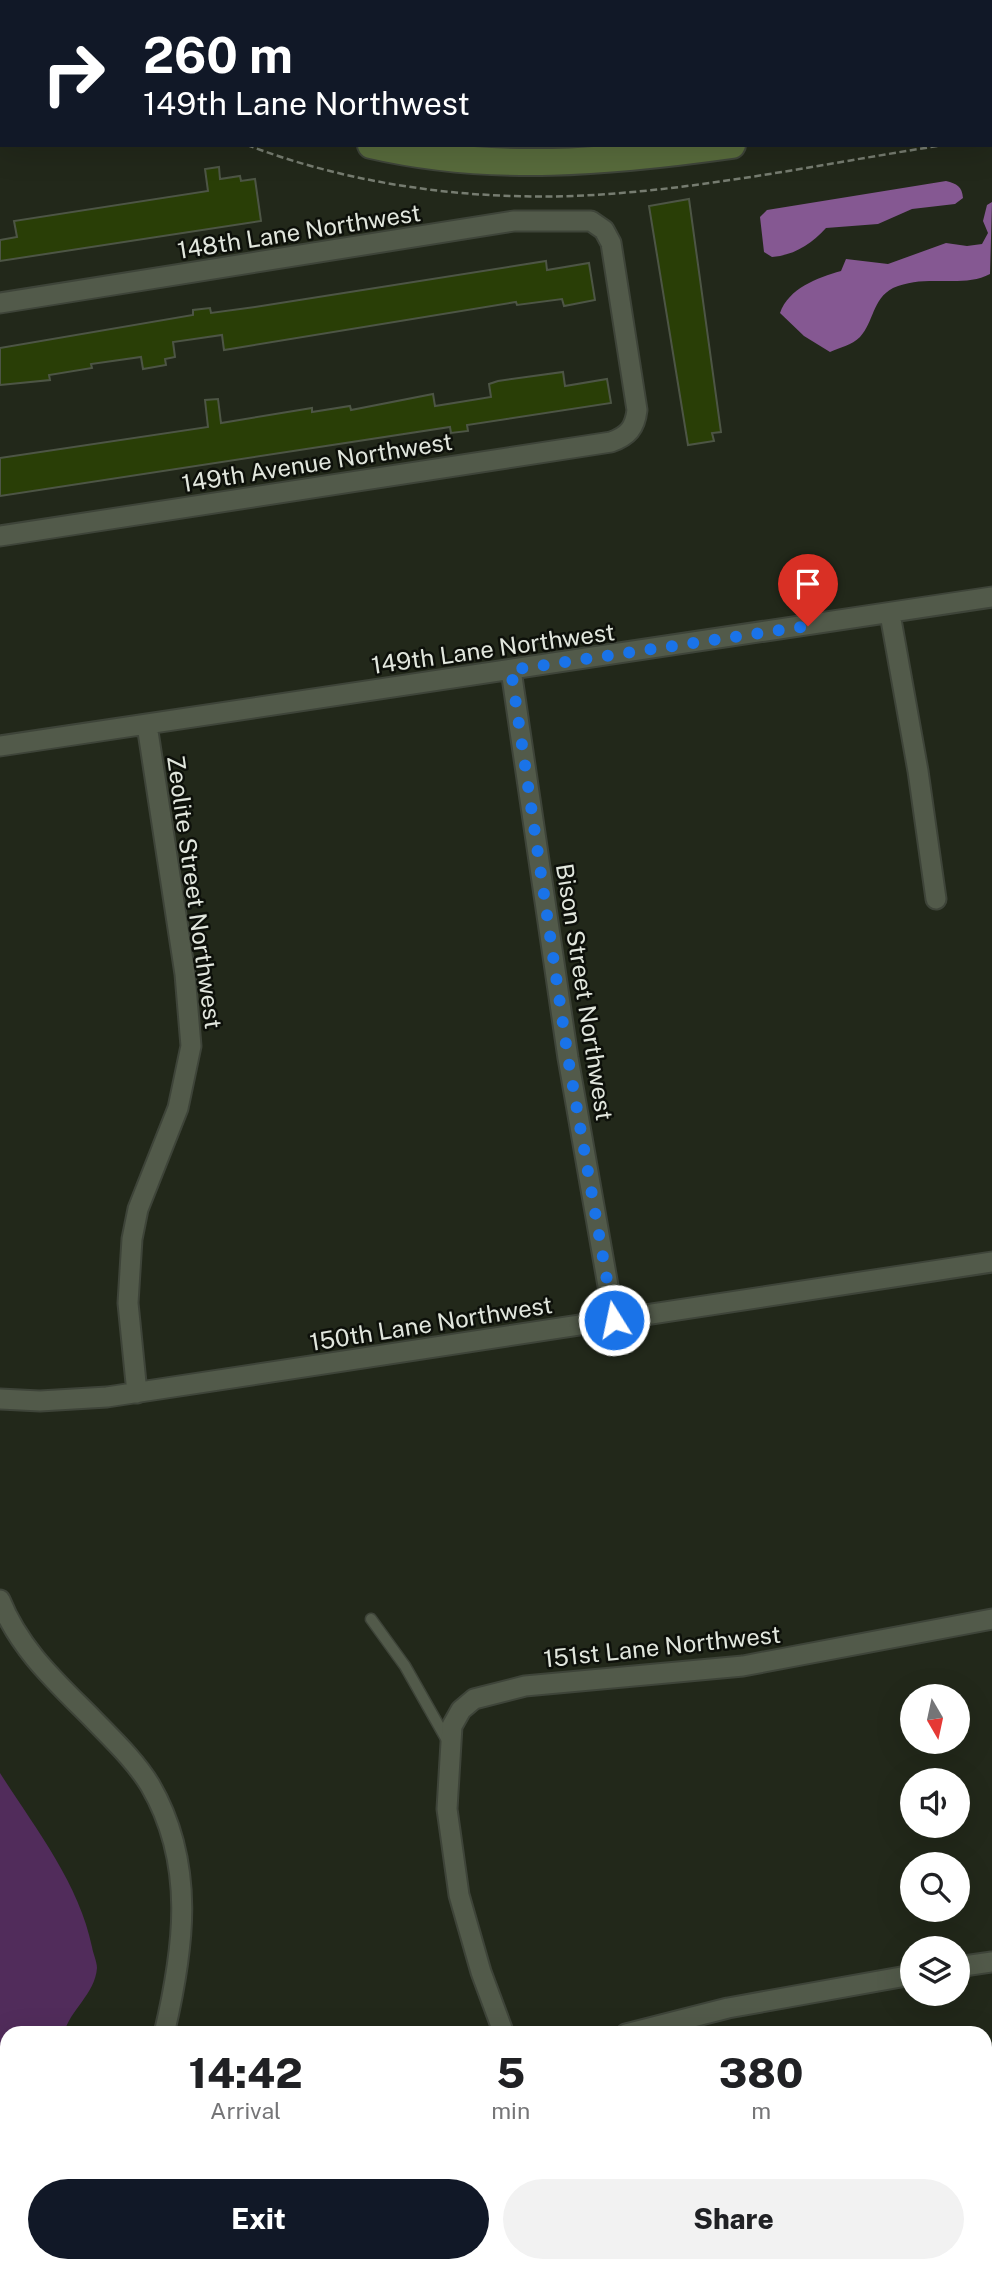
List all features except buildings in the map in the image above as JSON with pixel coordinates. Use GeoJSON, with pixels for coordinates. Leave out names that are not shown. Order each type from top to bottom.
{"type":"FeatureCollection","features":[{"type":"Feature","properties":{"kind":"main road"},"geometry":{"type":"LineString","coordinates":[[382,147],[437,157],[538,164],[635,159],[718,147]]}},
{"type":"Feature","properties":{"kind":"street","name":"148th Lane Northwest"},"geometry":{"type":"LineString","coordinates":[[0,303],[514,221],[592,221],[604,230],[611,243],[637,410],[635,425]]}},
{"type":"Feature","properties":{"kind":"street","name":"149th Avenue Northwest"},"geometry":{"type":"LineString","coordinates":[[0,536],[611,442],[623,438],[635,425]]}},
{"type":"Feature","properties":{"kind":"street","name":"149th Lane Northwest"},"geometry":{"type":"LineString","coordinates":[[0,746],[992,597]]}},
{"type":"Feature","properties":{"kind":"street"},"geometry":{"type":"LineString","coordinates":[[890,614],[918,771],[936,899]]}},
{"type":"Feature","properties":{"kind":"street","name":"Bison Street Northwest"},"geometry":{"type":"LineString","coordinates":[[511,670],[568,1058],[614,1320]]}},
{"type":"Feature","properties":{"kind":"street","name":"Zeolite Street Northwest"},"geometry":{"type":"LineString","coordinates":[[137,1392],[128,1303],[132,1239],[138,1209],[178,1108],[191,1046],[185,974],[147,725]]}},
{"type":"Feature","properties":{"kind":"street","name":"150th Lane Northwest"},"geometry":{"type":"LineString","coordinates":[[0,1398],[75,1399],[137,1392],[992,1262]]}},
{"type":"Feature","properties":{"kind":"street"},"geometry":{"type":"LineString","coordinates":[[0,1600],[24,1647],[128,1755],[150,1785],[171,1836],[180,1870],[183,1918],[178,1972],[166,2026]]}},
{"type":"Feature","properties":{"kind":"street","name":"151st Lane Northwest"},"geometry":{"type":"LineString","coordinates":[[501,2026],[481,1972],[459,1895],[447,1809],[452,1726],[461,1710],[474,1699],[525,1686],[743,1666],[992,1619]]}},
{"type":"Feature","properties":{"kind":"street"},"geometry":{"type":"LineString","coordinates":[[970,1965],[992,1962]]}},
{"type":"Feature","properties":{"kind":"street"},"geometry":{"type":"LineString","coordinates":[[657,2026],[728,2008],[900,1977]]}},
{"type":"Feature","properties":{"kind":"lane"},"geometry":{"type":"LineString","coordinates":[[371,1619],[405,1665],[450,1746]]}},
{"type":"Feature","properties":{"kind":"shaded area"},"geometry":{"type":"Polygon","coordinates":[[[946,181],[960,188],[963,198],[955,204],[912,209],[878,224],[826,228],[808,244],[795,251],[772,257],[764,252],[760,217],[767,210],[946,181]]]}},
{"type":"Feature","properties":{"kind":"shaded area"},"geometry":{"type":"Polygon","coordinates":[[[992,202],[990,274],[968,280],[918,282],[893,288],[881,298],[860,337],[830,352],[804,336],[780,313],[784,304],[797,291],[805,285],[841,271],[846,259],[888,264],[946,243],[967,246],[982,244],[988,233],[983,221],[987,205],[992,202]]]}},
{"type":"Feature","properties":{"kind":"shaded area"},"geometry":{"type":"Polygon","coordinates":[[[0,1773],[66,1878],[86,1923],[97,1968],[92,1986],[67,2026],[0,2026],[0,1773]]]}},
{"type":"Feature","properties":{"kind":"route"},"geometry":{"type":"LineString","coordinates":[[614,1320],[568,1058],[511,670],[808,626]]}}]}
